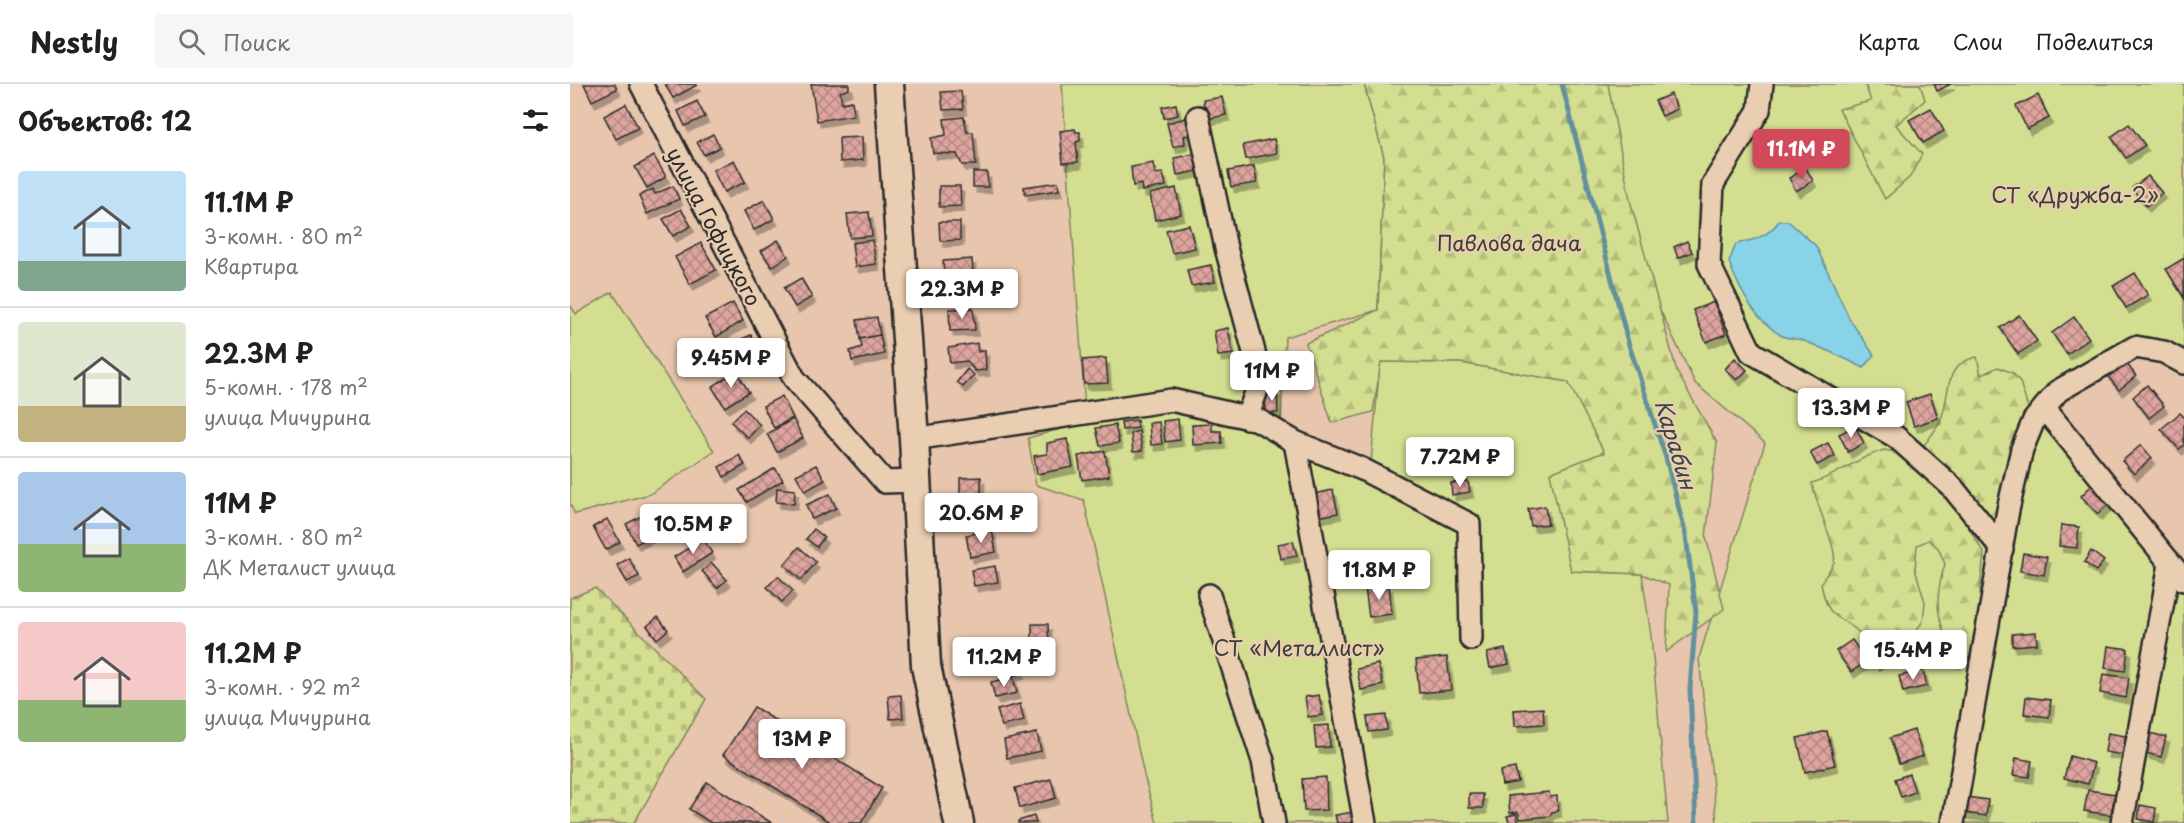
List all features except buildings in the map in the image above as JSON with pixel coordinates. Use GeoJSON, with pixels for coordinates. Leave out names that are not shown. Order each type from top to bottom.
{"type":"FeatureCollection","features":[{"type":"Feature","properties":{"kind":"street","name":"улица Гофицкого"},"geometry":{"type":"LineString","coordinates":[[640,84],[794,378],[885,482],[916,481]]}},
{"type":"Feature","properties":{"kind":"street"},"geometry":{"type":"LineString","coordinates":[[889,84],[915,439],[926,666],[959,823]]}},
{"type":"Feature","properties":{"kind":"street"},"geometry":{"type":"LineString","coordinates":[[1762,84],[1759,110],[1713,184],[1709,264],[1751,352],[1896,436],[1952,487],[2002,549]]}},
{"type":"Feature","properties":{"kind":"street"},"geometry":{"type":"LineString","coordinates":[[1198,117],[1226,248],[1261,378],[1246,418]]}},
{"type":"Feature","properties":{"kind":"street"},"geometry":{"type":"LineString","coordinates":[[1953,823],[2022,449],[2034,420],[2058,391],[2136,347],[2164,352],[2184,363]]}},
{"type":"Feature","properties":{"kind":"street"},"geometry":{"type":"LineString","coordinates":[[915,439],[1171,400],[1258,420],[1295,442],[1362,469],[1469,524],[1471,639]]}},
{"type":"Feature","properties":{"kind":"street"},"geometry":{"type":"LineString","coordinates":[[2044,408],[2184,580]]}},
{"type":"Feature","properties":{"kind":"street"},"geometry":{"type":"LineString","coordinates":[[1295,442],[1365,823]]}},
{"type":"Feature","properties":{"kind":"street"},"geometry":{"type":"LineString","coordinates":[[2122,823],[2170,564]]}},
{"type":"Feature","properties":{"kind":"street"},"geometry":{"type":"LineString","coordinates":[[1209,595],[1263,760],[1274,823]]}},
{"type":"Feature","properties":{"kind":"green space","name":"СТ «Металлист»"},"geometry":{"type":"Polygon","coordinates":[[[1062,84],[1364,84],[1384,157],[1378,310],[1285,337],[1280,443],[1369,485],[1380,362],[1461,363],[1569,381],[1604,452],[1571,571],[1642,574],[1651,636],[1668,823],[1157,823],[1144,775],[1084,500],[1036,485],[1028,438],[1086,422],[1062,84]]]}},
{"type":"Feature","properties":{"kind":"green space","name":"Павлова дача"},"geometry":{"type":"Polygon","coordinates":[[[1364,84],[1608,84],[1630,200],[1677,372],[1717,443],[1706,537],[1724,609],[1666,652],[1669,585],[1642,574],[1571,571],[1550,473],[1604,452],[1568,382],[1461,363],[1381,362],[1373,412],[1332,423],[1306,343],[1378,310],[1384,157],[1364,84]]]}},
{"type":"Feature","properties":{"kind":"green space","name":"СТ «Дружба-2»"},"geometry":{"type":"Polygon","coordinates":[[[1605,84],[2184,84],[2184,353],[2138,335],[2063,378],[2042,420],[2184,590],[2184,823],[1717,823],[1699,658],[1765,443],[1695,383],[1630,247],[1605,84]]]}},
{"type":"Feature","properties":{"kind":"green space"},"geometry":{"type":"Polygon","coordinates":[[[1865,84],[1920,84],[1925,100],[1896,125],[1922,154],[1910,177],[1885,199],[1839,109],[1871,101],[1865,84]]]}},
{"type":"Feature","properties":{"kind":"green space"},"geometry":{"type":"Polygon","coordinates":[[[612,292],[714,451],[650,494],[575,514],[570,504],[570,305],[576,314],[612,292]]]}},
{"type":"Feature","properties":{"kind":"green space"},"geometry":{"type":"Polygon","coordinates":[[[1977,357],[1981,375],[1998,367],[2013,373],[2020,382],[2029,411],[1999,517],[1994,525],[1923,447],[1941,419],[1953,373],[1966,360],[1977,357]]]}},
{"type":"Feature","properties":{"kind":"green space"},"geometry":{"type":"Polygon","coordinates":[[[1884,450],[1901,453],[1945,489],[1984,553],[1980,590],[1982,618],[1974,634],[1970,656],[1959,668],[1955,663],[1939,615],[1939,592],[1945,564],[1938,548],[1929,540],[1917,545],[1915,569],[1925,602],[1923,621],[1914,634],[1895,648],[1884,668],[1879,671],[1866,639],[1836,616],[1827,605],[1821,583],[1834,562],[1833,547],[1812,483],[1884,450]]]}},
{"type":"Feature","properties":{"kind":"green space"},"geometry":{"type":"Polygon","coordinates":[[[595,588],[706,699],[634,823],[570,823],[570,598],[595,588]]]}},
{"type":"Feature","properties":{"kind":"water"},"geometry":{"type":"Polygon","coordinates":[[[1779,221],[1788,221],[1816,246],[1850,320],[1874,355],[1864,368],[1804,341],[1782,336],[1764,322],[1743,294],[1729,262],[1736,244],[1765,234],[1779,221]]]}},
{"type":"Feature","properties":{"kind":"waterway","name":"Карабин"},"geometry":{"type":"LineString","coordinates":[[1562,84],[1628,342],[1666,458],[1686,536],[1696,612],[1690,689],[1696,823]]}}]}
